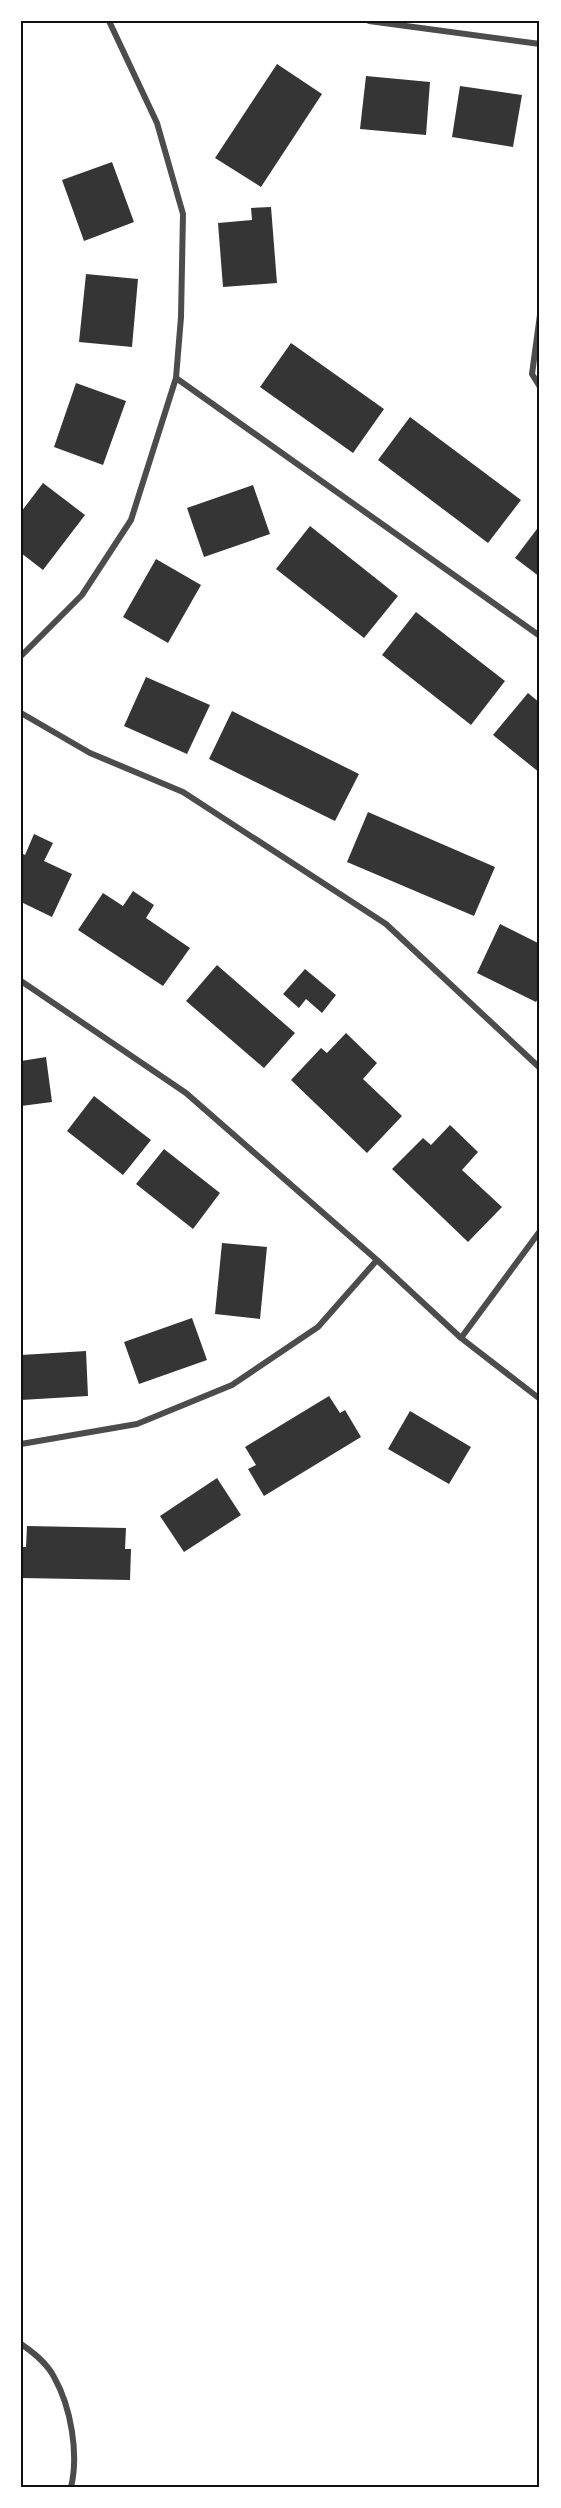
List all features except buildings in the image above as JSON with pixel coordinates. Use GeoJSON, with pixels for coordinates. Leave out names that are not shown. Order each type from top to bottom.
{"type":"FeatureCollection","features":[{"type":"Feature","properties":{"kind":"street"},"geometry":{"type":"LineString","coordinates":[[21,656],[82,595],[131,520],[176,378],[182,317],[183,214],[157,123],[109,21]]}},
{"type":"Feature","properties":{"kind":"street"},"geometry":{"type":"LineString","coordinates":[[369,21],[540,44]]}},
{"type":"Feature","properties":{"kind":"street"},"geometry":{"type":"LineString","coordinates":[[540,315],[532,374],[540,387]]}},
{"type":"Feature","properties":{"kind":"street"},"geometry":{"type":"LineString","coordinates":[[176,378],[540,636]]}},
{"type":"Feature","properties":{"kind":"street"},"geometry":{"type":"LineString","coordinates":[[21,713],[90,753],[183,792],[386,924],[540,1068]]}},
{"type":"Feature","properties":{"kind":"street"},"geometry":{"type":"LineString","coordinates":[[21,981],[186,1093],[377,1260],[461,1338],[540,1399]]}},
{"type":"Feature","properties":{"kind":"street"},"geometry":{"type":"LineString","coordinates":[[461,1338],[540,1231]]}},
{"type":"Feature","properties":{"kind":"street"},"geometry":{"type":"LineString","coordinates":[[21,1444],[137,1424],[232,1385],[318,1327],[377,1260]]}},
{"type":"Feature","properties":{"kind":"street"},"geometry":{"type":"LineString","coordinates":[[21,2344],[36,2354],[54,2377],[65,2406],[74,2439],[74,2473],[71,2487]]}}]}
